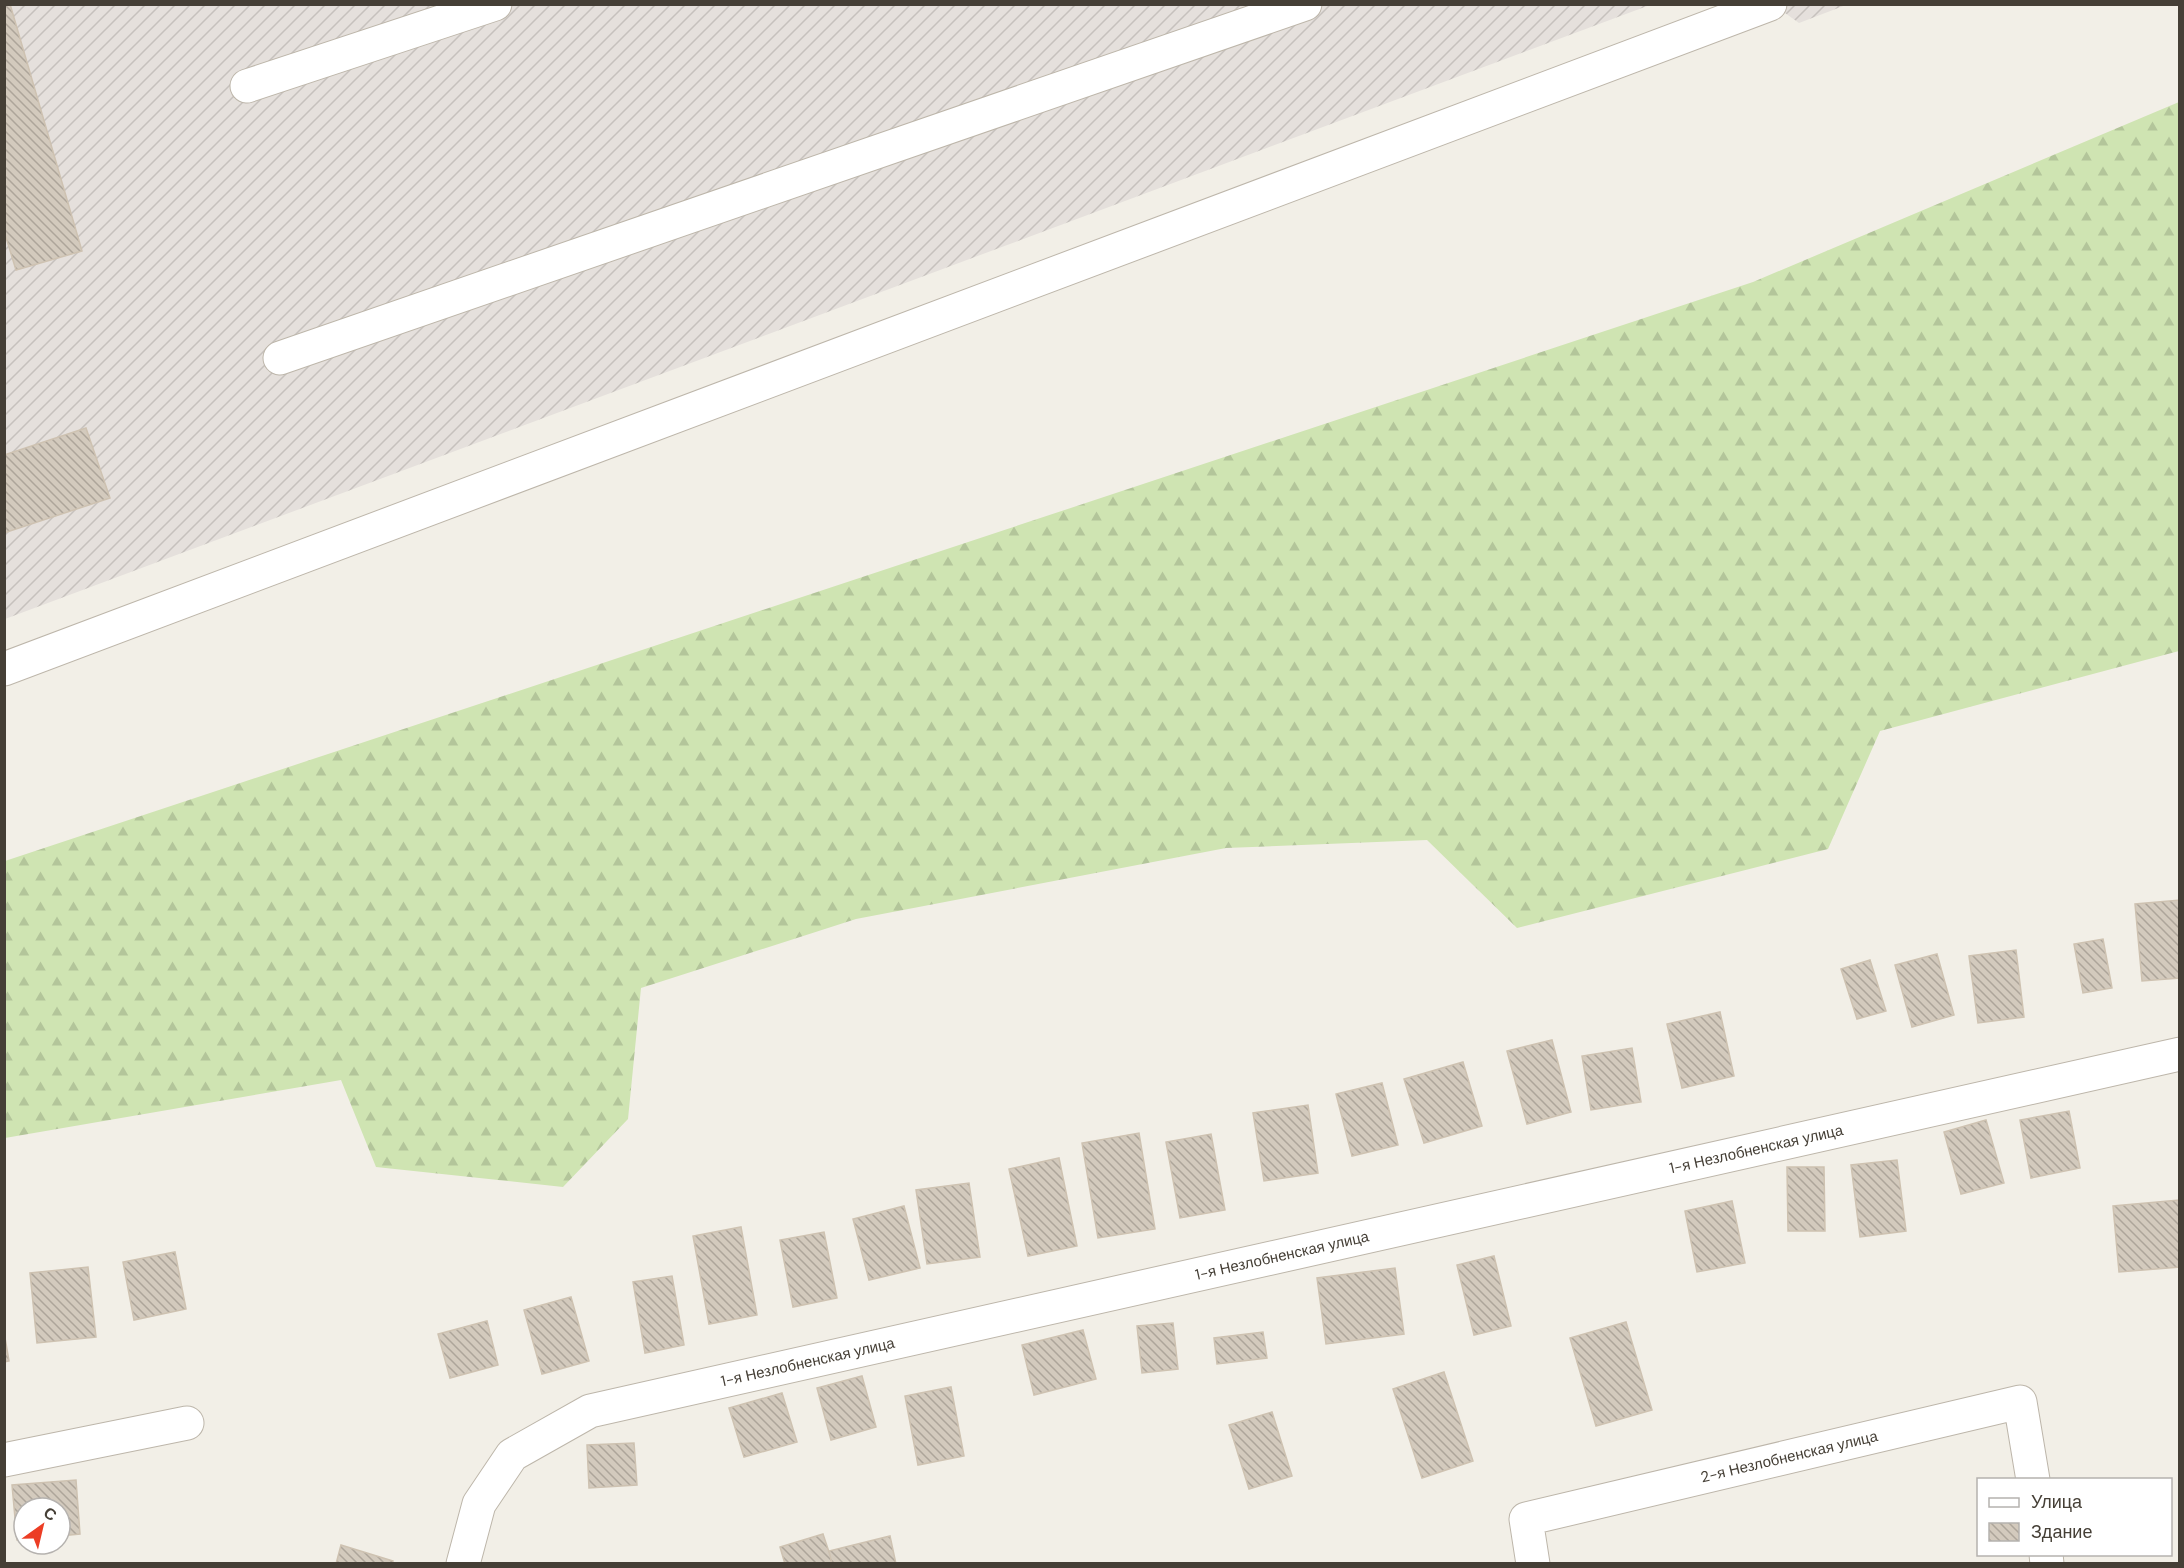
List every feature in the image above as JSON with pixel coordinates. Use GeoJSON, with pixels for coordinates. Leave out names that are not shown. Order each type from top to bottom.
{"type":"FeatureCollection","features":[{"type":"Feature","properties":{"kind":"street"},"geometry":{"type":"LineString","coordinates":[[247,86],[495,4]]}},
{"type":"Feature","properties":{"kind":"street"},"geometry":{"type":"LineString","coordinates":[[280,358],[1305,4]]}},
{"type":"Feature","properties":{"kind":"street"},"geometry":{"type":"LineString","coordinates":[[4,669],[1766,5]]}},
{"type":"Feature","properties":{"kind":"street","name":"1-я Незлобненская улица"},"geometry":{"type":"LineString","coordinates":[[463,1563],[479,1504],[512,1455],[590,1412],[2180,1054]]}},
{"type":"Feature","properties":{"kind":"street","name":"2-я Незлобненская улица"},"geometry":{"type":"LineString","coordinates":[[1533,1563],[1526,1519],[2020,1402],[2033,1478]]}},
{"type":"Feature","properties":{"kind":"street"},"geometry":{"type":"LineString","coordinates":[[4,1460],[187,1423]]}},
{"type":"Feature","properties":{"kind":"shaded area"},"geometry":{"type":"Polygon","coordinates":[[[5,5],[1650,5],[5,619],[5,5]]]}},
{"type":"Feature","properties":{"kind":"shaded area"},"geometry":{"type":"Polygon","coordinates":[[[1774,5],[1846,5],[1799,23],[1774,5]]]}},
{"type":"Feature","properties":{"kind":"green space"},"geometry":{"type":"Polygon","coordinates":[[[2179,102],[2179,651],[1880,731],[1828,849],[1517,928],[1427,840],[1226,848],[856,919],[641,988],[628,1119],[563,1187],[376,1167],[341,1080],[5,1138],[5,861],[1753,282],[2179,102]]]}},
{"type":"Feature","properties":{"kind":"building"},"geometry":{"type":"Polygon","coordinates":[[[4,4],[10,4],[82,251],[16,270],[4,231],[4,4]]]}},
{"type":"Feature","properties":{"kind":"building"},"geometry":{"type":"Polygon","coordinates":[[[86,428],[110,498],[4,533],[4,455],[86,428]]]}},
{"type":"Feature","properties":{"kind":"building"},"geometry":{"type":"Polygon","coordinates":[[[2180,900],[2180,978],[2142,981],[2135,904],[2180,900]]]}},
{"type":"Feature","properties":{"kind":"building"},"geometry":{"type":"Polygon","coordinates":[[[2103,939],[2112,988],[2083,993],[2074,944],[2103,939]]]}},
{"type":"Feature","properties":{"kind":"building"},"geometry":{"type":"Polygon","coordinates":[[[2016,950],[2024,1017],[1978,1023],[1969,956],[2016,950]]]}},
{"type":"Feature","properties":{"kind":"building"},"geometry":{"type":"Polygon","coordinates":[[[1937,954],[1954,1015],[1912,1027],[1895,965],[1937,954]]]}},
{"type":"Feature","properties":{"kind":"building"},"geometry":{"type":"Polygon","coordinates":[[[1870,960],[1886,1011],[1857,1019],[1841,969],[1870,960]]]}},
{"type":"Feature","properties":{"kind":"building"},"geometry":{"type":"Polygon","coordinates":[[[1720,1012],[1734,1076],[1682,1088],[1667,1024],[1720,1012]]]}},
{"type":"Feature","properties":{"kind":"building"},"geometry":{"type":"Polygon","coordinates":[[[1552,1040],[1571,1112],[1527,1124],[1507,1051],[1552,1040]]]}},
{"type":"Feature","properties":{"kind":"building"},"geometry":{"type":"Polygon","coordinates":[[[1632,1048],[1641,1102],[1591,1110],[1582,1056],[1632,1048]]]}},
{"type":"Feature","properties":{"kind":"building"},"geometry":{"type":"Polygon","coordinates":[[[1463,1062],[1482,1126],[1424,1143],[1404,1079],[1463,1062]]]}},
{"type":"Feature","properties":{"kind":"building"},"geometry":{"type":"Polygon","coordinates":[[[1382,1083],[1398,1145],[1352,1156],[1336,1094],[1382,1083]]]}},
{"type":"Feature","properties":{"kind":"building"},"geometry":{"type":"Polygon","coordinates":[[[1308,1105],[1318,1173],[1264,1181],[1253,1113],[1308,1105]]]}},
{"type":"Feature","properties":{"kind":"building"},"geometry":{"type":"Polygon","coordinates":[[[2069,1111],[2080,1168],[2031,1178],[2020,1120],[2069,1111]]]}},
{"type":"Feature","properties":{"kind":"building"},"geometry":{"type":"Polygon","coordinates":[[[1986,1120],[2004,1183],[1961,1194],[1944,1132],[1986,1120]]]}},
{"type":"Feature","properties":{"kind":"building"},"geometry":{"type":"Polygon","coordinates":[[[1139,1133],[1155,1229],[1098,1238],[1082,1143],[1139,1133]]]}},
{"type":"Feature","properties":{"kind":"building"},"geometry":{"type":"Polygon","coordinates":[[[1211,1134],[1225,1210],[1180,1218],[1166,1142],[1211,1134]]]}},
{"type":"Feature","properties":{"kind":"building"},"geometry":{"type":"Polygon","coordinates":[[[1059,1158],[1077,1246],[1028,1256],[1009,1169],[1059,1158]]]}},
{"type":"Feature","properties":{"kind":"building"},"geometry":{"type":"Polygon","coordinates":[[[1897,1160],[1906,1231],[1860,1237],[1851,1165],[1897,1160]]]}},
{"type":"Feature","properties":{"kind":"building"},"geometry":{"type":"Polygon","coordinates":[[[1787,1167],[1824,1167],[1825,1231],[1788,1231],[1787,1167]]]}},
{"type":"Feature","properties":{"kind":"building"},"geometry":{"type":"Polygon","coordinates":[[[969,1183],[980,1257],[927,1264],[916,1190],[969,1183]]]}},
{"type":"Feature","properties":{"kind":"building"},"geometry":{"type":"Polygon","coordinates":[[[2179,1200],[2180,1267],[2119,1272],[2113,1206],[2179,1200]]]}},
{"type":"Feature","properties":{"kind":"building"},"geometry":{"type":"Polygon","coordinates":[[[1732,1201],[1745,1263],[1697,1272],[1685,1211],[1732,1201]]]}},
{"type":"Feature","properties":{"kind":"building"},"geometry":{"type":"Polygon","coordinates":[[[904,1206],[920,1268],[869,1280],[853,1219],[904,1206]]]}},
{"type":"Feature","properties":{"kind":"building"},"geometry":{"type":"Polygon","coordinates":[[[741,1227],[757,1315],[709,1324],[693,1236],[741,1227]]]}},
{"type":"Feature","properties":{"kind":"building"},"geometry":{"type":"Polygon","coordinates":[[[824,1232],[837,1298],[793,1307],[780,1240],[824,1232]]]}},
{"type":"Feature","properties":{"kind":"building"},"geometry":{"type":"Polygon","coordinates":[[[175,1252],[186,1309],[134,1320],[123,1262],[175,1252]]]}},
{"type":"Feature","properties":{"kind":"building"},"geometry":{"type":"Polygon","coordinates":[[[1494,1256],[1511,1326],[1474,1335],[1457,1265],[1494,1256]]]}},
{"type":"Feature","properties":{"kind":"building"},"geometry":{"type":"Polygon","coordinates":[[[88,1267],[96,1337],[37,1343],[30,1273],[88,1267]]]}},
{"type":"Feature","properties":{"kind":"building"},"geometry":{"type":"Polygon","coordinates":[[[1395,1268],[1404,1334],[1326,1344],[1317,1278],[1395,1268]]]}},
{"type":"Feature","properties":{"kind":"building"},"geometry":{"type":"Polygon","coordinates":[[[672,1276],[684,1345],[645,1353],[633,1282],[672,1276]]]}},
{"type":"Feature","properties":{"kind":"building"},"geometry":{"type":"Polygon","coordinates":[[[571,1297],[589,1361],[542,1374],[524,1310],[571,1297]]]}},
{"type":"Feature","properties":{"kind":"building"},"geometry":{"type":"Polygon","coordinates":[[[487,1321],[498,1365],[450,1378],[438,1334],[487,1321]]]}},
{"type":"Feature","properties":{"kind":"building"},"geometry":{"type":"Polygon","coordinates":[[[1626,1322],[1652,1410],[1596,1426],[1570,1338],[1626,1322]]]}},
{"type":"Feature","properties":{"kind":"building"},"geometry":{"type":"Polygon","coordinates":[[[1173,1323],[1178,1369],[1142,1373],[1137,1326],[1173,1323]]]}},
{"type":"Feature","properties":{"kind":"building"},"geometry":{"type":"Polygon","coordinates":[[[1083,1330],[1096,1379],[1034,1395],[1022,1345],[1083,1330]]]}},
{"type":"Feature","properties":{"kind":"building"},"geometry":{"type":"Polygon","coordinates":[[[4,1332],[9,1361],[4,1362],[4,1332]]]}},
{"type":"Feature","properties":{"kind":"building"},"geometry":{"type":"Polygon","coordinates":[[[1263,1332],[1267,1358],[1217,1364],[1214,1338],[1263,1332]]]}},
{"type":"Feature","properties":{"kind":"building"},"geometry":{"type":"Polygon","coordinates":[[[1444,1372],[1473,1461],[1422,1478],[1393,1389],[1444,1372]]]}},
{"type":"Feature","properties":{"kind":"building"},"geometry":{"type":"Polygon","coordinates":[[[862,1376],[876,1427],[831,1440],[817,1388],[862,1376]]]}},
{"type":"Feature","properties":{"kind":"building"},"geometry":{"type":"Polygon","coordinates":[[[951,1387],[964,1456],[918,1465],[905,1396],[951,1387]]]}},
{"type":"Feature","properties":{"kind":"building"},"geometry":{"type":"Polygon","coordinates":[[[782,1393],[797,1442],[744,1457],[729,1408],[782,1393]]]}},
{"type":"Feature","properties":{"kind":"building"},"geometry":{"type":"Polygon","coordinates":[[[1272,1412],[1292,1476],[1249,1489],[1229,1425],[1272,1412]]]}},
{"type":"Feature","properties":{"kind":"building"},"geometry":{"type":"Polygon","coordinates":[[[634,1443],[637,1485],[589,1488],[587,1445],[634,1443]]]}},
{"type":"Feature","properties":{"kind":"building"},"geometry":{"type":"Polygon","coordinates":[[[76,1480],[80,1534],[72,1535],[72,1496],[13,1496],[12,1485],[76,1480]]]}},
{"type":"Feature","properties":{"kind":"building"},"geometry":{"type":"Polygon","coordinates":[[[823,1534],[833,1564],[785,1564],[780,1547],[823,1534]]]}},
{"type":"Feature","properties":{"kind":"building"},"geometry":{"type":"Polygon","coordinates":[[[890,1536],[896,1564],[832,1564],[829,1551],[890,1536]]]}},
{"type":"Feature","properties":{"kind":"building"},"geometry":{"type":"Polygon","coordinates":[[[341,1545],[393,1561],[392,1564],[336,1564],[341,1545]]]}}]}
